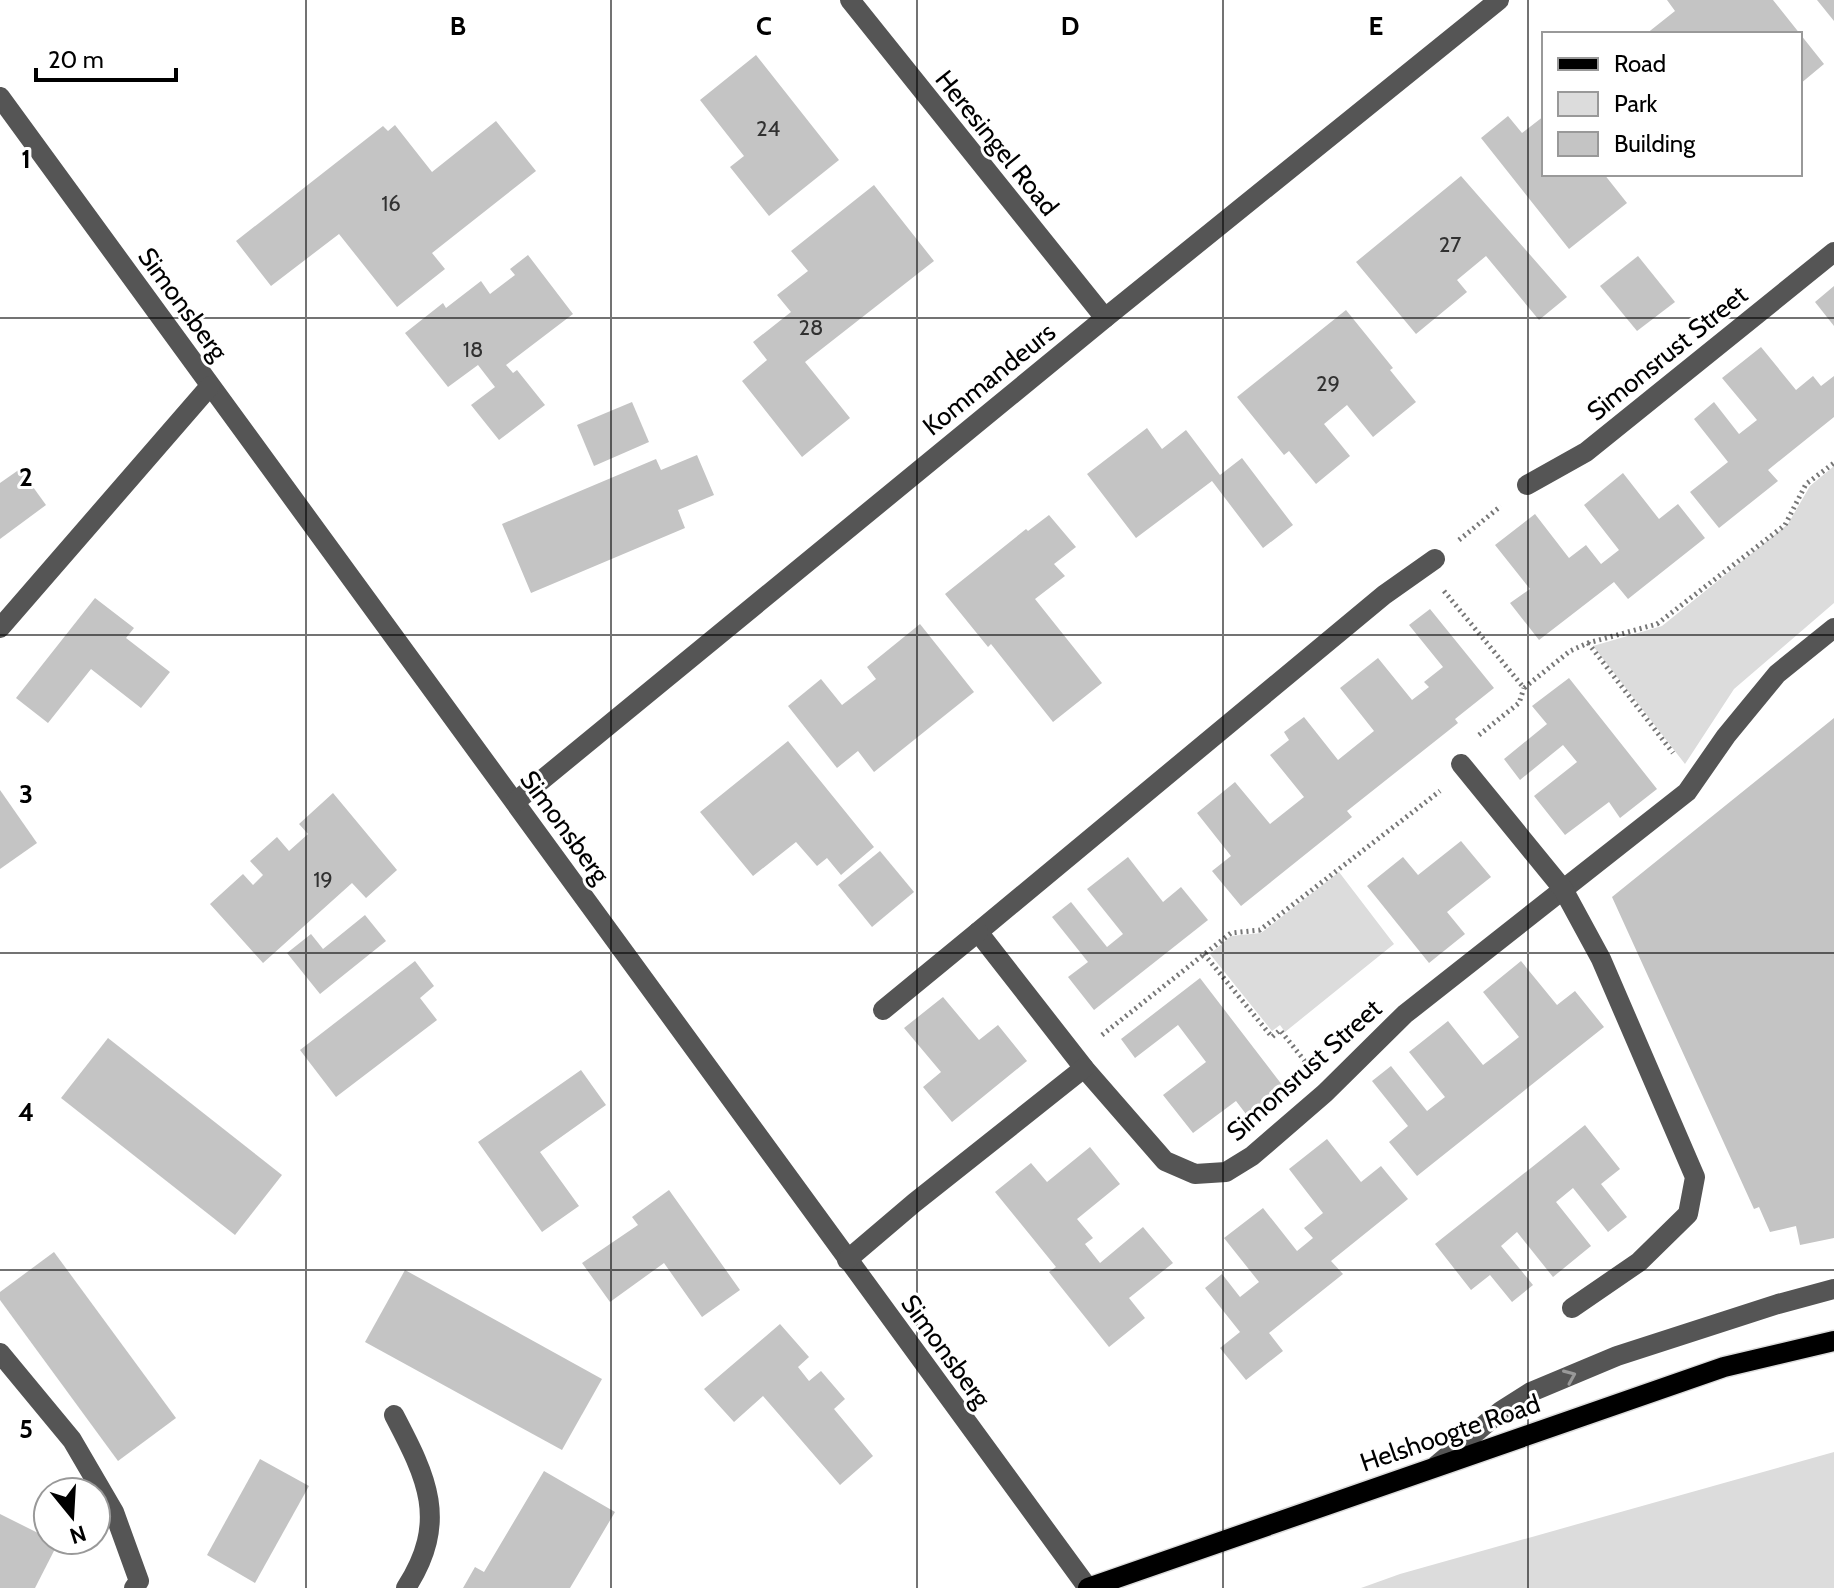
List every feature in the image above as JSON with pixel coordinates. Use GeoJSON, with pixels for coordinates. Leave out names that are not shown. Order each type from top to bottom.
{"type":"FeatureCollection","features":[{"type":"Feature","properties":{"kind":"main road","name":"Helshoogte Road"},"geometry":{"type":"LineString","coordinates":[[1088,1588],[1724,1367],[1834,1341]]}},
{"type":"Feature","properties":{"kind":"street","name":"Heresingel Road"},"geometry":{"type":"LineString","coordinates":[[850,0],[1105,318]]}},
{"type":"Feature","properties":{"kind":"street","name":"Kommandeurs"},"geometry":{"type":"LineString","coordinates":[[515,802],[1105,318],[1499,0]]}},
{"type":"Feature","properties":{"kind":"street","name":"Simonsberg"},"geometry":{"type":"LineString","coordinates":[[0,97],[1088,1588]]}},
{"type":"Feature","properties":{"kind":"street","name":"Simonsrust Street"},"geometry":{"type":"LineString","coordinates":[[1527,485],[1586,452],[1834,252]]}},
{"type":"Feature","properties":{"kind":"street"},"geometry":{"type":"LineString","coordinates":[[0,628],[210,386]]}},
{"type":"Feature","properties":{"kind":"street"},"geometry":{"type":"LineString","coordinates":[[883,1010],[1384,595],[1430,563]]}},
{"type":"Feature","properties":{"kind":"street","name":"Simonsrust Street"},"geometry":{"type":"LineString","coordinates":[[978,932],[1080,1062],[1165,1161],[1195,1174],[1226,1172],[1252,1156],[1328,1090],[1405,1014],[1687,792],[1726,736],[1777,674],[1834,628]]}},
{"type":"Feature","properties":{"kind":"street"},"geometry":{"type":"LineString","coordinates":[[1464,767],[1563,889],[1601,959],[1695,1177],[1688,1214],[1639,1262],[1572,1308]]}},
{"type":"Feature","properties":{"kind":"street"},"geometry":{"type":"LineString","coordinates":[[847,1260],[1080,1062]]}},
{"type":"Feature","properties":{"kind":"street"},"geometry":{"type":"LineString","coordinates":[[1437,1465],[1501,1411],[1531,1392],[1617,1356],[1834,1289]]}},
{"type":"Feature","properties":{"kind":"street"},"geometry":{"type":"LineString","coordinates":[[0,1353],[72,1440],[114,1512],[139,1586]]}},
{"type":"Feature","properties":{"kind":"street"},"geometry":{"type":"LineString","coordinates":[[394,1415],[422,1470],[431,1514],[419,1568],[406,1588]]}},
{"type":"Feature","properties":{"kind":"path"},"geometry":{"type":"LineString","coordinates":[[1080,1062],[1231,933],[1260,930],[1464,767],[1469,742],[1519,703],[1524,688],[1570,651],[1657,624],[1785,525],[1806,484],[1834,463]]}},
{"type":"Feature","properties":{"kind":"path"},"geometry":{"type":"LineString","coordinates":[[1455,543],[1527,485]]}},
{"type":"Feature","properties":{"kind":"path"},"geometry":{"type":"LineString","coordinates":[[1430,563],[1524,688]]}},
{"type":"Feature","properties":{"kind":"path"},"geometry":{"type":"LineString","coordinates":[[1588,643],[1695,782]]}},
{"type":"Feature","properties":{"kind":"path"},"geometry":{"type":"LineString","coordinates":[[1204,954],[1272,1037],[1280,1030],[1328,1090]]}},
{"type":"Feature","properties":{"kind":"green space"},"geometry":{"type":"Polygon","coordinates":[[[1834,466],[1834,603],[1734,689],[1685,764],[1593,646],[1662,626],[1788,524],[1810,486],[1834,466]]]}},
{"type":"Feature","properties":{"kind":"green space"},"geometry":{"type":"Polygon","coordinates":[[[1339,872],[1394,944],[1285,1032],[1280,1025],[1272,1031],[1210,954],[1231,936],[1261,933],[1339,872]]]}},
{"type":"Feature","properties":{"kind":"green space"},"geometry":{"type":"Polygon","coordinates":[[[1834,1452],[1834,1588],[1361,1588],[1400,1574],[1834,1452]]]}},
{"type":"Feature","properties":{"kind":"building"},"geometry":{"type":"Polygon","coordinates":[[[1667,0],[1773,0],[1798,32],[1649,32],[1675,11],[1667,0]]]}},
{"type":"Feature","properties":{"kind":"building"},"geometry":{"type":"Polygon","coordinates":[[[1817,0],[1834,0],[1834,21],[1817,0]]]}},
{"type":"Feature","properties":{"kind":"building"},"geometry":{"type":"Polygon","coordinates":[[[1802,36],[1824,64],[1802,82],[1802,36]]]}},
{"type":"Feature","properties":{"kind":"building"},"geometry":{"type":"Polygon","coordinates":[[[756,55],[839,160],[769,216],[730,167],[744,156],[700,100],[756,55]]]}},
{"type":"Feature","properties":{"kind":"building"},"geometry":{"type":"Polygon","coordinates":[[[1508,116],[1522,133],[1542,118],[1542,176],[1606,176],[1627,203],[1569,249],[1481,138],[1508,116]]]}},
{"type":"Feature","properties":{"kind":"building"},"geometry":{"type":"Polygon","coordinates":[[[496,121],[536,171],[432,253],[445,269],[397,307],[339,234],[271,286],[236,241],[383,126],[388,131],[395,125],[432,172],[496,121]]]}},
{"type":"Feature","properties":{"kind":"building"},"geometry":{"type":"Polygon","coordinates":[[[1461,176],[1567,297],[1539,320],[1486,256],[1457,280],[1467,292],[1416,334],[1356,262],[1461,176]]]}},
{"type":"Feature","properties":{"kind":"building"},"geometry":{"type":"Polygon","coordinates":[[[874,185],[934,261],[805,362],[850,418],[802,457],[742,381],[767,360],[753,342],[791,312],[777,295],[808,271],[791,251],[874,185]]]}},
{"type":"Feature","properties":{"kind":"building"},"geometry":{"type":"Polygon","coordinates":[[[528,255],[573,314],[506,365],[513,373],[517,370],[545,405],[499,440],[471,405],[495,387],[478,365],[448,387],[405,333],[443,303],[446,308],[481,281],[490,294],[515,275],[510,269],[528,255]]]}},
{"type":"Feature","properties":{"kind":"building"},"geometry":{"type":"Polygon","coordinates":[[[1638,256],[1675,302],[1637,331],[1600,286],[1638,256]]]}},
{"type":"Feature","properties":{"kind":"building"},"geometry":{"type":"Polygon","coordinates":[[[1834,286],[1834,326],[1815,302],[1834,286]]]}},
{"type":"Feature","properties":{"kind":"building"},"geometry":{"type":"Polygon","coordinates":[[[1346,310],[1416,402],[1373,437],[1347,405],[1324,424],[1350,456],[1316,484],[1289,451],[1284,455],[1237,397],[1346,310]]]}},
{"type":"Feature","properties":{"kind":"building"},"geometry":{"type":"Polygon","coordinates":[[[1761,347],[1796,390],[1813,376],[1821,386],[1834,376],[1834,417],[1768,470],[1778,481],[1719,528],[1690,492],[1728,462],[1694,419],[1714,402],[1739,434],[1757,420],[1722,378],[1761,347]]]}},
{"type":"Feature","properties":{"kind":"building"},"geometry":{"type":"Polygon","coordinates":[[[632,402],[649,442],[594,466],[577,425],[632,402]]]}},
{"type":"Feature","properties":{"kind":"building"},"geometry":{"type":"Polygon","coordinates":[[[1147,428],[1162,449],[1186,430],[1220,475],[1242,458],[1293,525],[1263,548],[1212,481],[1136,538],[1087,474],[1147,428]]]}},
{"type":"Feature","properties":{"kind":"building"},"geometry":{"type":"Polygon","coordinates":[[[697,455],[714,495],[678,510],[685,528],[531,593],[502,524],[656,459],[661,470],[697,455]]]}},
{"type":"Feature","properties":{"kind":"building"},"geometry":{"type":"Polygon","coordinates":[[[20,469],[46,505],[0,539],[0,483],[20,469]]]}},
{"type":"Feature","properties":{"kind":"building"},"geometry":{"type":"Polygon","coordinates":[[[1623,473],[1659,519],[1678,504],[1705,538],[1628,599],[1614,582],[1539,640],[1510,603],[1530,589],[1495,545],[1535,514],[1569,558],[1586,545],[1601,564],[1619,550],[1584,505],[1623,473]]]}},
{"type":"Feature","properties":{"kind":"building"},"geometry":{"type":"Polygon","coordinates":[[[1049,515],[1076,547],[1054,564],[1065,576],[1035,599],[1102,683],[1053,722],[991,644],[988,647],[945,594],[1026,529],[1028,531],[1049,515]]]}},
{"type":"Feature","properties":{"kind":"building"},"geometry":{"type":"Polygon","coordinates":[[[95,598],[134,628],[126,638],[170,672],[141,708],[91,669],[48,723],[16,698],[95,598]]]}},
{"type":"Feature","properties":{"kind":"building"},"geometry":{"type":"Polygon","coordinates":[[[1430,609],[1494,688],[1455,719],[1458,723],[1347,811],[1352,817],[1241,906],[1212,871],[1231,856],[1197,813],[1235,782],[1270,824],[1304,797],[1270,755],[1289,740],[1284,732],[1304,717],[1338,760],[1374,731],[1340,688],[1378,658],[1412,700],[1429,687],[1424,682],[1443,667],[1409,625],[1430,609]]]}},
{"type":"Feature","properties":{"kind":"building"},"geometry":{"type":"Polygon","coordinates":[[[920,624],[974,692],[874,772],[858,751],[837,768],[788,706],[821,679],[842,705],[876,679],[867,667],[920,624]]]}},
{"type":"Feature","properties":{"kind":"building"},"geometry":{"type":"Polygon","coordinates":[[[1569,678],[1657,789],[1620,818],[1609,802],[1565,835],[1534,796],[1577,762],[1563,745],[1520,780],[1504,759],[1547,724],[1532,706],[1569,678]]]}},
{"type":"Feature","properties":{"kind":"building"},"geometry":{"type":"Polygon","coordinates":[[[1834,718],[1834,1238],[1800,1245],[1796,1226],[1770,1232],[1759,1207],[1754,1209],[1612,897],[1834,718]]]}},
{"type":"Feature","properties":{"kind":"building"},"geometry":{"type":"Polygon","coordinates":[[[788,741],[874,847],[841,875],[827,858],[817,866],[796,842],[753,876],[700,812],[788,741]]]}},
{"type":"Feature","properties":{"kind":"building"},"geometry":{"type":"Polygon","coordinates":[[[0,790],[37,843],[0,869],[0,790]]]}},
{"type":"Feature","properties":{"kind":"building"},"geometry":{"type":"Polygon","coordinates":[[[333,793],[397,870],[366,898],[352,883],[263,963],[210,904],[243,874],[253,885],[263,875],[250,861],[277,837],[289,851],[308,834],[299,824],[333,793]]]}},
{"type":"Feature","properties":{"kind":"building"},"geometry":{"type":"Polygon","coordinates":[[[1461,841],[1491,877],[1447,912],[1465,934],[1429,963],[1367,886],[1403,857],[1418,875],[1461,841]]]}},
{"type":"Feature","properties":{"kind":"building"},"geometry":{"type":"Polygon","coordinates":[[[880,851],[914,892],[872,927],[838,885],[880,851]]]}},
{"type":"Feature","properties":{"kind":"building"},"geometry":{"type":"Polygon","coordinates":[[[1128,857],[1163,902],[1181,887],[1208,920],[1094,1010],[1068,977],[1088,962],[1052,917],[1071,902],[1107,947],[1123,934],[1087,889],[1128,857]]]}},
{"type":"Feature","properties":{"kind":"building"},"geometry":{"type":"Polygon","coordinates":[[[365,915],[386,941],[320,994],[287,953],[311,934],[323,949],[365,915]]]}},
{"type":"Feature","properties":{"kind":"building"},"geometry":{"type":"Polygon","coordinates":[[[415,961],[434,986],[420,998],[437,1020],[336,1097],[300,1050],[415,961]]]}},
{"type":"Feature","properties":{"kind":"building"},"geometry":{"type":"Polygon","coordinates":[[[1521,961],[1557,1005],[1575,991],[1604,1027],[1417,1176],[1389,1142],[1408,1126],[1372,1081],[1391,1066],[1427,1111],[1445,1097],[1409,1052],[1448,1021],[1483,1065],[1519,1037],[1483,992],[1521,961]]]}},
{"type":"Feature","properties":{"kind":"building"},"geometry":{"type":"Polygon","coordinates":[[[1200,978],[1286,1090],[1249,1118],[1236,1101],[1193,1133],[1163,1095],[1206,1062],[1178,1025],[1135,1058],[1121,1039],[1200,978]]]}},
{"type":"Feature","properties":{"kind":"building"},"geometry":{"type":"Polygon","coordinates":[[[943,997],[979,1040],[998,1025],[1027,1061],[952,1122],[923,1087],[941,1072],[904,1028],[943,997]]]}},
{"type":"Feature","properties":{"kind":"building"},"geometry":{"type":"Polygon","coordinates":[[[108,1038],[282,1175],[235,1235],[61,1098],[108,1038]]]}},
{"type":"Feature","properties":{"kind":"building"},"geometry":{"type":"Polygon","coordinates":[[[581,1070],[606,1105],[540,1152],[579,1206],[542,1232],[478,1142],[581,1070]]]}},
{"type":"Feature","properties":{"kind":"building"},"geometry":{"type":"Polygon","coordinates":[[[1585,1125],[1620,1169],[1601,1184],[1627,1217],[1608,1232],[1573,1188],[1556,1202],[1591,1246],[1553,1277],[1517,1232],[1501,1246],[1533,1285],[1512,1302],[1490,1275],[1471,1290],[1435,1244],[1585,1125]]]}},
{"type":"Feature","properties":{"kind":"building"},"geometry":{"type":"Polygon","coordinates":[[[1327,1139],[1361,1182],[1381,1166],[1408,1199],[1331,1261],[1343,1274],[1269,1333],[1283,1351],[1246,1380],[1220,1348],[1240,1332],[1205,1288],[1222,1274],[1240,1297],[1259,1282],[1224,1238],[1263,1208],[1297,1251],[1313,1238],[1304,1228],[1323,1213],[1289,1169],[1327,1139]]]}},
{"type":"Feature","properties":{"kind":"building"},"geometry":{"type":"Polygon","coordinates":[[[1090,1147],[1120,1184],[1077,1219],[1093,1238],[1085,1244],[1100,1263],[1143,1227],[1173,1263],[1129,1298],[1145,1318],[1109,1347],[1049,1272],[1056,1267],[995,1192],[1031,1163],[1047,1182],[1090,1147]]]}},
{"type":"Feature","properties":{"kind":"building"},"geometry":{"type":"Polygon","coordinates":[[[669,1190],[740,1290],[702,1317],[664,1263],[610,1302],[582,1263],[638,1225],[632,1217],[669,1190]]]}},
{"type":"Feature","properties":{"kind":"building"},"geometry":{"type":"Polygon","coordinates":[[[54,1252],[176,1418],[118,1461],[0,1300],[0,1292],[54,1252]]]}},
{"type":"Feature","properties":{"kind":"building"},"geometry":{"type":"Polygon","coordinates":[[[405,1270],[602,1379],[562,1450],[365,1342],[405,1270]]]}},
{"type":"Feature","properties":{"kind":"building"},"geometry":{"type":"Polygon","coordinates":[[[780,1324],[809,1357],[798,1367],[809,1381],[821,1371],[845,1399],[834,1409],[873,1456],[840,1485],[763,1396],[734,1422],[704,1389],[780,1324]]]}},
{"type":"Feature","properties":{"kind":"building"},"geometry":{"type":"Polygon","coordinates":[[[260,1459],[309,1486],[255,1583],[207,1555],[260,1459]]]}},
{"type":"Feature","properties":{"kind":"building"},"geometry":{"type":"Polygon","coordinates":[[[544,1471],[615,1512],[570,1588],[463,1588],[475,1567],[484,1572],[544,1471]]]}},
{"type":"Feature","properties":{"kind":"building"},"geometry":{"type":"Polygon","coordinates":[[[0,1514],[32,1530],[32,1556],[51,1556],[35,1588],[0,1588],[0,1514]]]}}]}
